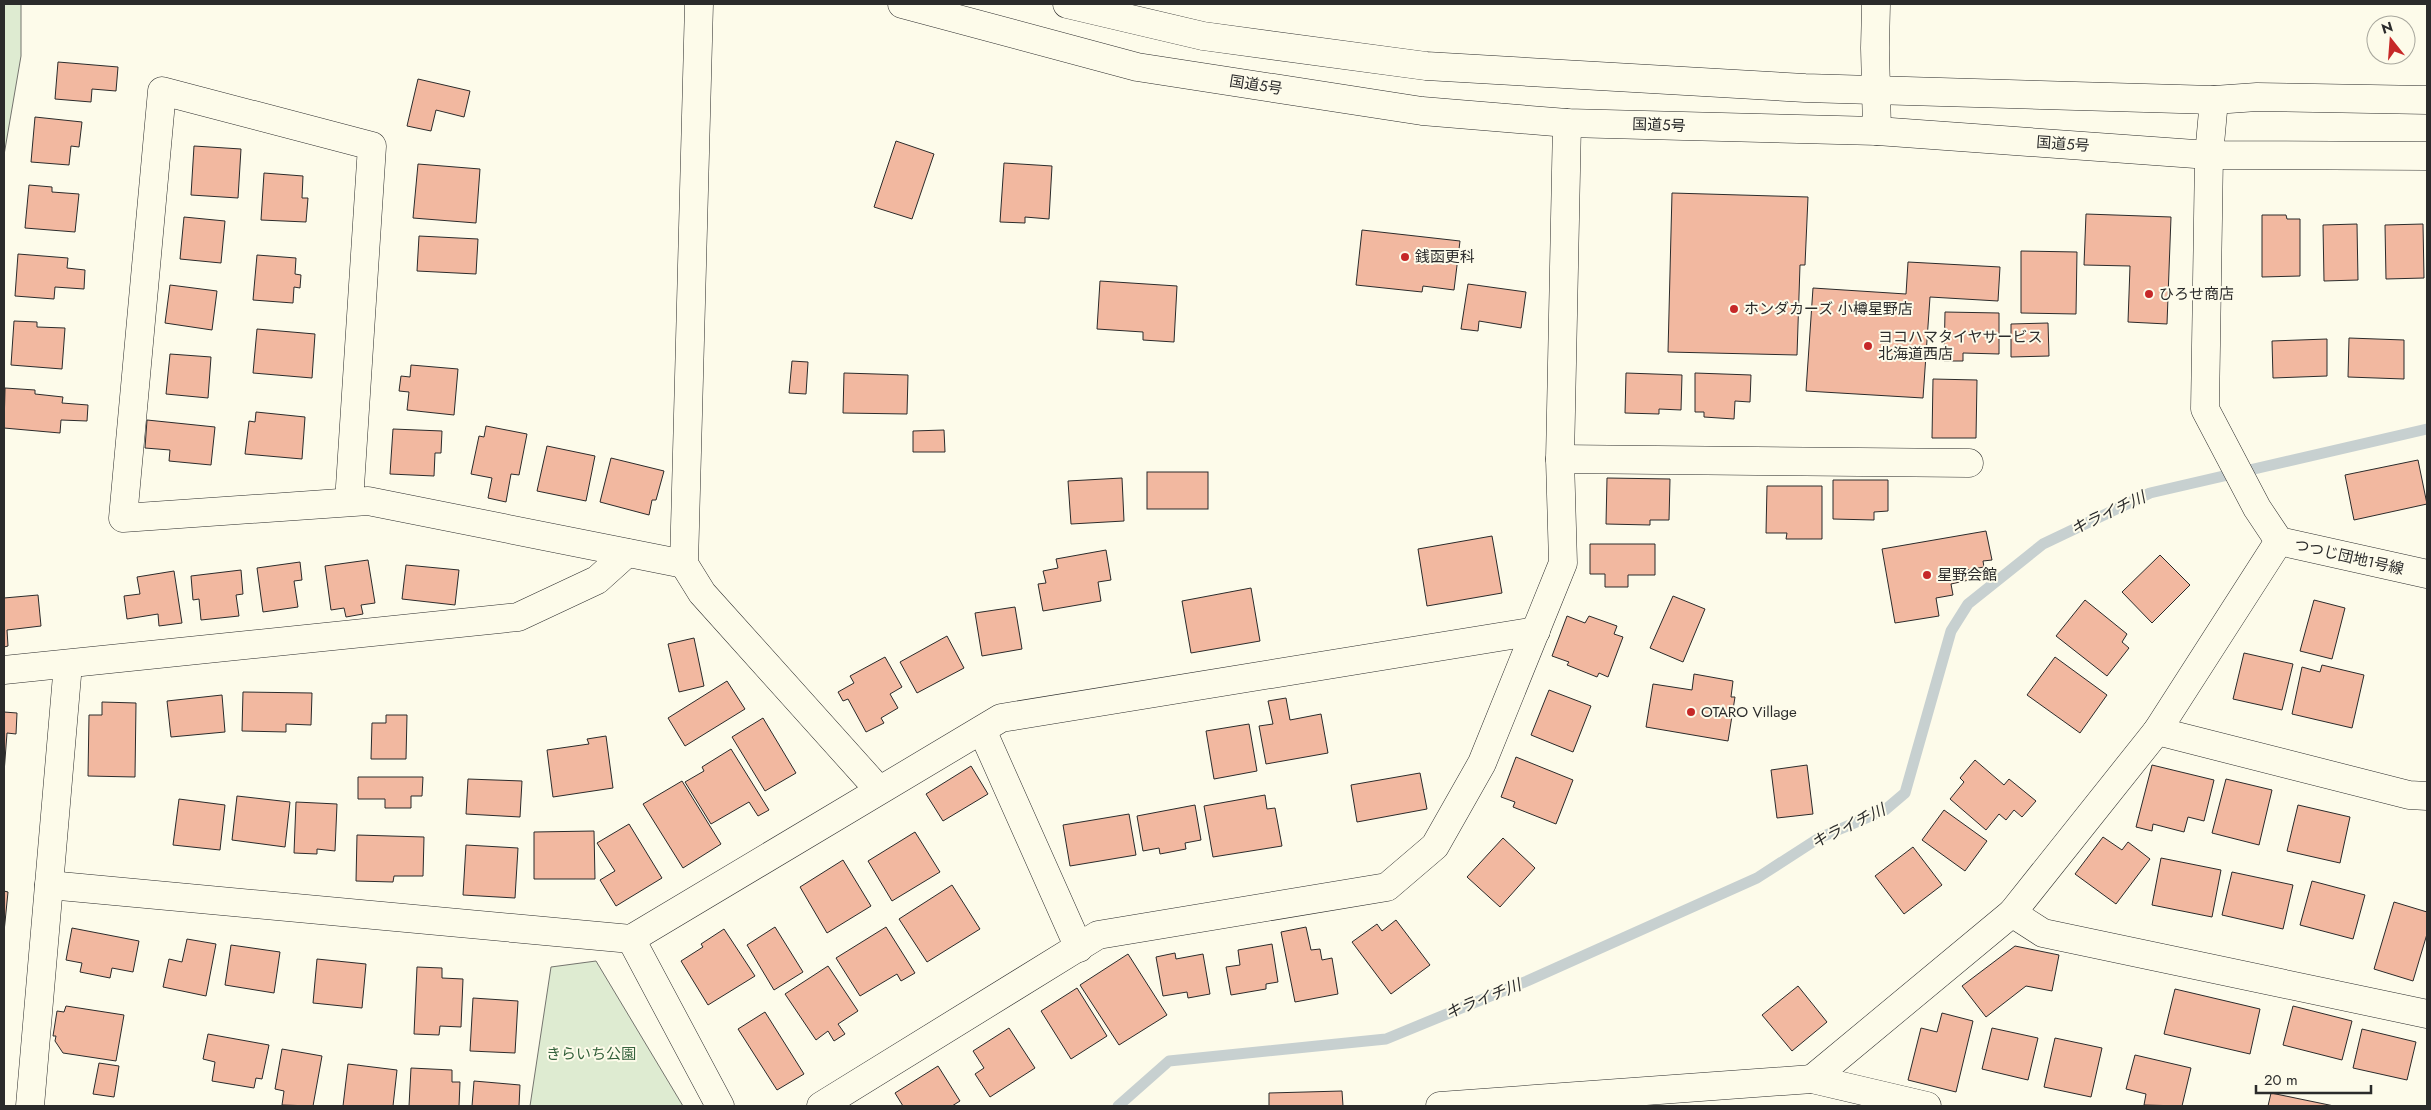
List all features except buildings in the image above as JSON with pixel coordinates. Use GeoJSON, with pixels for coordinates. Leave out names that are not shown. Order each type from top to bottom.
{"type":"FeatureCollection","features":[{"type":"Feature","properties":{"kind":"main road"},"geometry":{"type":"LineString","coordinates":[[699,4],[684,564],[702,593],[879,790]]}},
{"type":"Feature","properties":{"kind":"main road","name":"国道5号"},"geometry":{"type":"LineString","coordinates":[[902,4],[1137,67],[1422,111],[1567,123],[1877,131],[2209,155],[2427,156]]}},
{"type":"Feature","properties":{"kind":"main road"},"geometry":{"type":"LineString","coordinates":[[1067,4],[1203,36],[1426,66],[1805,88],[2214,100],[2257,97],[2427,100]]}},
{"type":"Feature","properties":{"kind":"main road"},"geometry":{"type":"LineString","coordinates":[[1876,4],[1877,131]]}},
{"type":"Feature","properties":{"kind":"main road"},"geometry":{"type":"LineString","coordinates":[[349,502],[372,146],[162,91],[123,518],[368,501],[684,564]]}},
{"type":"Feature","properties":{"kind":"main road","name":"つつじ団地1号線"},"geometry":{"type":"LineString","coordinates":[[2214,100],[2209,155],[2205,409],[2257,508],[2279,541],[2427,574]]}},
{"type":"Feature","properties":{"kind":"main road"},"geometry":{"type":"LineString","coordinates":[[821,1106],[1098,935],[1387,886],[1435,846],[1482,763],[1563,563],[1560,459],[1567,123]]}},
{"type":"Feature","properties":{"kind":"main road"},"geometry":{"type":"LineString","coordinates":[[1560,459],[1969,463]]}},
{"type":"Feature","properties":{"kind":"main road"},"geometry":{"type":"LineString","coordinates":[[1812,1079],[2012,913],[2157,731],[2279,541]]}},
{"type":"Feature","properties":{"kind":"main road"},"geometry":{"type":"LineString","coordinates":[[4,670],[518,618],[597,580],[628,553]]}},
{"type":"Feature","properties":{"kind":"main road"},"geometry":{"type":"LineString","coordinates":[[48,885],[631,938],[1001,718],[1536,631]]}},
{"type":"Feature","properties":{"kind":"main road"},"geometry":{"type":"LineString","coordinates":[[30,1106],[68,664]]}},
{"type":"Feature","properties":{"kind":"main road"},"geometry":{"type":"LineString","coordinates":[[982,730],[1079,948]]}},
{"type":"Feature","properties":{"kind":"main road"},"geometry":{"type":"LineString","coordinates":[[2157,731],[2410,795],[2427,796]]}},
{"type":"Feature","properties":{"kind":"main road"},"geometry":{"type":"LineString","coordinates":[[2012,913],[2043,933],[2427,1014]]}},
{"type":"Feature","properties":{"kind":"main road"},"geometry":{"type":"LineString","coordinates":[[631,938],[720,1106]]}},
{"type":"Feature","properties":{"kind":"main road"},"geometry":{"type":"LineString","coordinates":[[1440,1106],[1812,1079],[1927,1106]]}},
{"type":"Feature","properties":{"kind":"green space"},"geometry":{"type":"Polygon","coordinates":[[[4,4],[21,4],[21,56],[4,155],[4,4]]]}},
{"type":"Feature","properties":{"kind":"green space","name":"きらいち公園"},"geometry":{"type":"Polygon","coordinates":[[[596,961],[683,1106],[530,1106],[551,967],[596,961]]]}},
{"type":"Feature","properties":{"kind":"waterway","name":"キライチ川"},"geometry":{"type":"LineString","coordinates":[[1118,1106],[1169,1061],[1386,1039],[1527,981],[1757,878],[1819,838],[1885,810],[1905,793],[1951,631],[1968,604],[2043,544],[2150,493],[2427,429]]}},
{"type":"Feature","properties":{"kind":"place","name":"銭函更科"},"geometry":{"type":"Point","coordinates":[1405,257]}},
{"type":"Feature","properties":{"kind":"place","name":"ひろせ商店"},"geometry":{"type":"Point","coordinates":[2149,294]}},
{"type":"Feature","properties":{"kind":"place","name":"ホンダカーズ 小樽星野店"},"geometry":{"type":"Point","coordinates":[1734,309]}},
{"type":"Feature","properties":{"kind":"place","name":"ヨコハマタイヤサービス 北海道西店"},"geometry":{"type":"Point","coordinates":[1868,346]}},
{"type":"Feature","properties":{"kind":"place","name":"星野会館"},"geometry":{"type":"Point","coordinates":[1927,575]}},
{"type":"Feature","properties":{"kind":"place","name":"OTARO Village"},"geometry":{"type":"Point","coordinates":[1691,712]}}]}
